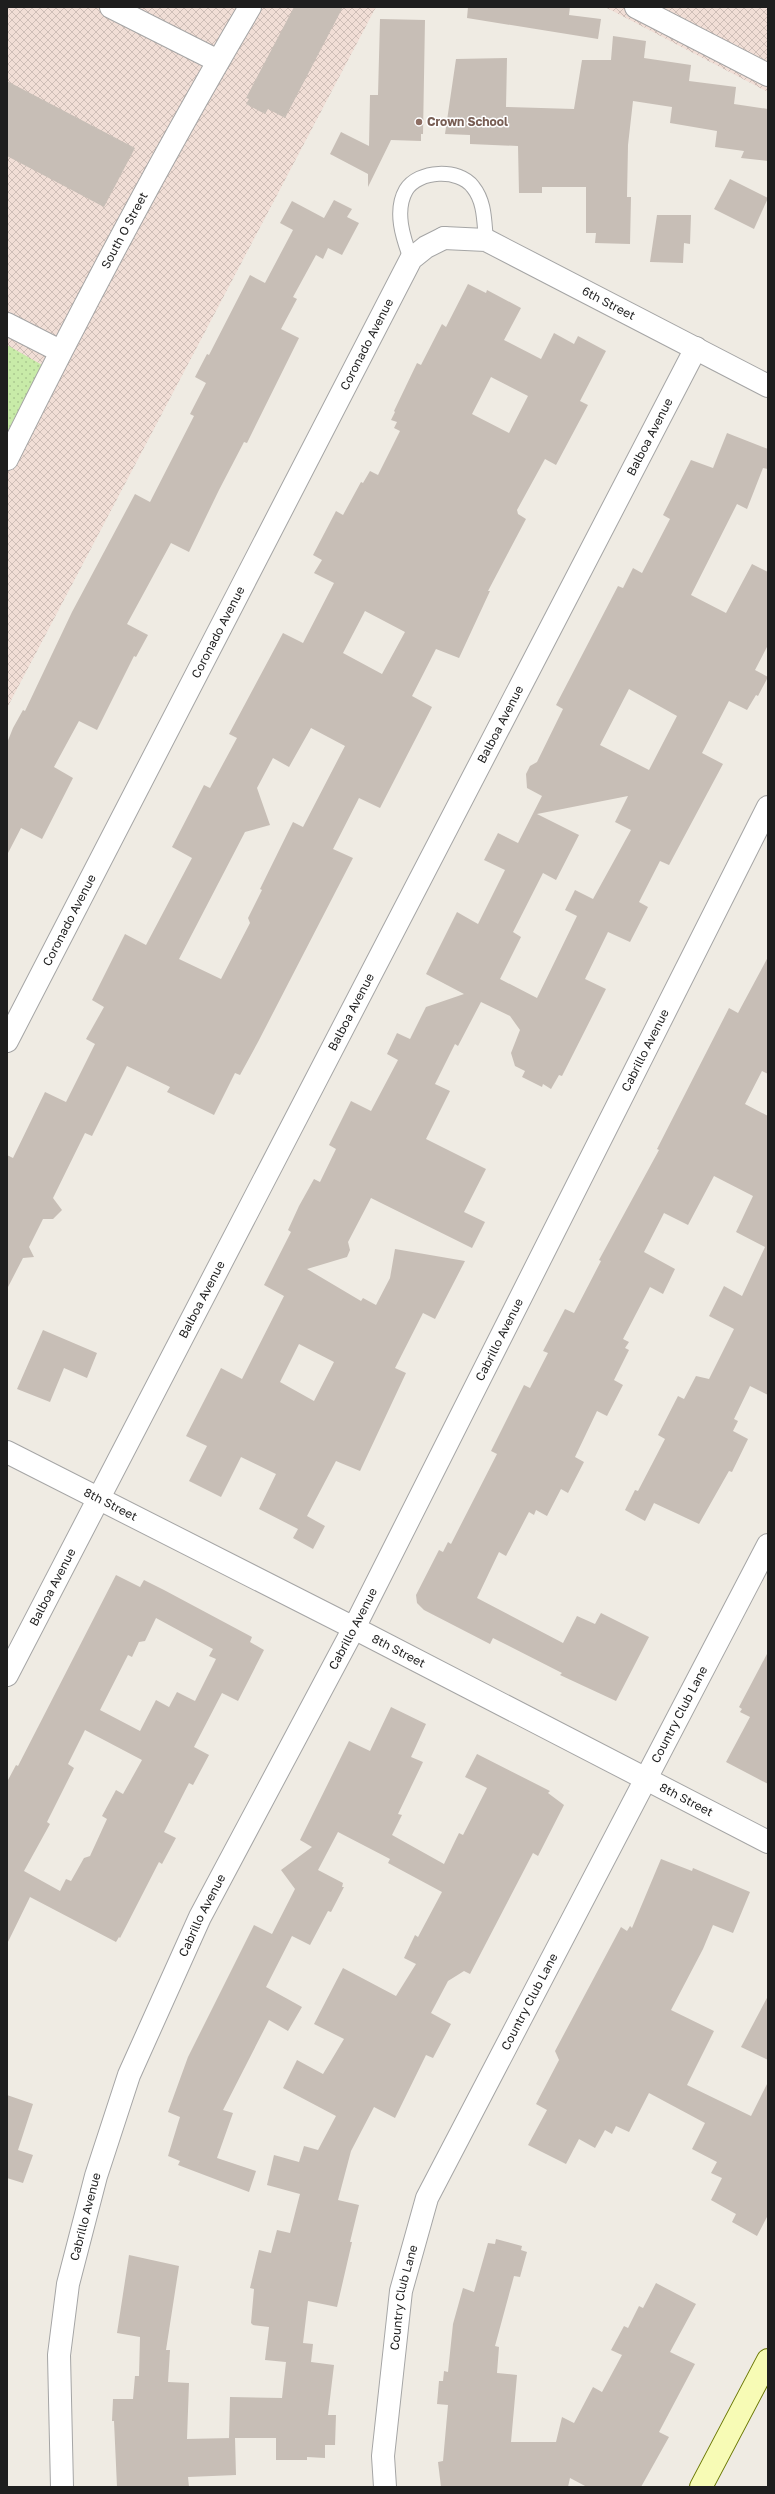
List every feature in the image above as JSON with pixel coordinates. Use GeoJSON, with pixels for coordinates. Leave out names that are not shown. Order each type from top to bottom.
{"type":"FeatureCollection","features":[{"type":"Feature","properties":{"kind":"main road"},"geometry":{"type":"LineString","coordinates":[[701,2487],[768,2360]]}},
{"type":"Feature","properties":{"kind":"street"},"geometry":{"type":"LineString","coordinates":[[111,7],[218,61]]}},
{"type":"Feature","properties":{"kind":"street","name":"South O Street"},"geometry":{"type":"LineString","coordinates":[[7,459],[60,351],[218,61],[250,7]]}},
{"type":"Feature","properties":{"kind":"street"},"geometry":{"type":"LineString","coordinates":[[636,7],[768,75]]}},
{"type":"Feature","properties":{"kind":"street","name":"6th Street"},"geometry":{"type":"LineString","coordinates":[[444,238],[486,240],[768,386]]}},
{"type":"Feature","properties":{"kind":"street","name":"Coronado Avenue"},"geometry":{"type":"LineString","coordinates":[[7,1041],[411,258],[426,247],[444,238]]}},
{"type":"Feature","properties":{"kind":"street"},"geometry":{"type":"LineString","coordinates":[[7,324],[60,351]]}},
{"type":"Feature","properties":{"kind":"street","name":"Balboa Avenue"},"geometry":{"type":"LineString","coordinates":[[7,1676],[696,348]]}},
{"type":"Feature","properties":{"kind":"street","name":"Cabrillo Avenue"},"geometry":{"type":"LineString","coordinates":[[62,2487],[59,2355],[68,2284],[96,2176],[129,2075],[200,1917],[354,1628],[768,806]]}},
{"type":"Feature","properties":{"kind":"street","name":"8th Street"},"geometry":{"type":"LineString","coordinates":[[7,1452],[97,1500],[354,1628],[768,1842]]}},
{"type":"Feature","properties":{"kind":"street","name":"Country Club Lane"},"geometry":{"type":"LineString","coordinates":[[385,2487],[383,2456],[401,2291],[427,2198],[768,1544]]}},
{"type":"Feature","properties":{"kind":"lane"},"geometry":{"type":"LineString","coordinates":[[411,258],[400,218],[406,189],[421,178],[440,172],[458,175],[473,186],[484,211],[486,240]]}},
{"type":"Feature","properties":{"kind":"shaded area"},"geometry":{"type":"Polygon","coordinates":[[[7,7],[376,7],[7,708],[7,7]]]}},
{"type":"Feature","properties":{"kind":"shaded area"},"geometry":{"type":"Polygon","coordinates":[[[605,7],[768,7],[768,92],[605,7]]]}},
{"type":"Feature","properties":{"kind":"green space"},"geometry":{"type":"Polygon","coordinates":[[[7,345],[42,365],[7,454],[7,345]]]}},
{"type":"Feature","properties":{"kind":"building"},"geometry":{"type":"Polygon","coordinates":[[[294,7],[343,7],[285,118],[268,109],[265,114],[246,104],[249,99],[246,98],[294,7]]]}},
{"type":"Feature","properties":{"kind":"building"},"geometry":{"type":"Polygon","coordinates":[[[468,7],[570,7],[569,15],[601,19],[598,39],[467,18],[468,7]]]}},
{"type":"Feature","properties":{"kind":"building"},"geometry":{"type":"Polygon","coordinates":[[[380,19],[425,20],[423,134],[421,134],[421,141],[391,140],[368,187],[368,174],[330,154],[341,132],[369,146],[370,95],[378,95],[380,19]]]}},
{"type":"Feature","properties":{"kind":"building"},"geometry":{"type":"Polygon","coordinates":[[[613,36],[646,41],[644,58],[691,65],[689,81],[736,87],[734,104],[768,109],[768,161],[741,158],[744,151],[715,147],[717,131],[670,123],[672,107],[633,101],[628,145],[627,197],[631,197],[630,244],[595,243],[596,233],[586,233],[586,187],[542,187],[542,193],[519,193],[518,146],[470,144],[470,135],[445,134],[456,59],[507,58],[506,107],[574,109],[582,60],[611,60],[613,36]]]}},
{"type":"Feature","properties":{"kind":"building"},"geometry":{"type":"Polygon","coordinates":[[[7,81],[135,148],[104,207],[7,156],[7,81]]]}},
{"type":"Feature","properties":{"kind":"building"},"geometry":{"type":"Polygon","coordinates":[[[730,179],[768,198],[754,229],[714,209],[730,179]]]}},
{"type":"Feature","properties":{"kind":"building"},"geometry":{"type":"Polygon","coordinates":[[[334,200],[352,209],[347,217],[359,223],[342,255],[328,248],[323,259],[316,255],[293,297],[297,299],[281,329],[299,338],[247,443],[244,442],[189,552],[171,543],[127,624],[148,635],[136,657],[134,656],[97,730],[79,721],[54,767],[73,778],[42,839],[21,828],[7,855],[7,743],[13,728],[23,710],[25,711],[72,612],[135,494],[150,502],[194,416],[190,414],[206,383],[195,377],[207,354],[209,355],[250,275],[265,283],[293,230],[280,223],[292,201],[324,218],[334,200]]]}},
{"type":"Feature","properties":{"kind":"building"},"geometry":{"type":"Polygon","coordinates":[[[657,215],[691,215],[690,244],[684,243],[683,263],[650,262],[657,215]]]}},
{"type":"Feature","properties":{"kind":"building"},"geometry":{"type":"Polygon","coordinates":[[[468,284],[486,293],[487,290],[521,308],[504,340],[541,359],[554,333],[574,344],[578,336],[606,351],[580,401],[588,405],[556,465],[545,459],[517,510],[518,514],[526,519],[488,591],[490,591],[459,658],[436,649],[412,696],[432,707],[380,808],[359,798],[333,849],[353,858],[240,1075],[235,1073],[214,1115],[167,1092],[170,1087],[127,1066],[92,1136],[85,1133],[53,1198],[62,1210],[53,1219],[43,1219],[29,1247],[34,1257],[23,1258],[7,1289],[7,1155],[13,1158],[45,1092],[66,1102],[95,1044],[86,1039],[104,1007],[92,1000],[125,934],[146,945],[192,858],[172,847],[204,785],[210,788],[237,738],[229,734],[283,633],[303,643],[334,583],[314,573],[322,560],[313,555],[336,511],[343,515],[361,482],[363,483],[370,471],[378,475],[400,431],[394,428],[397,422],[391,420],[395,412],[394,411],[417,363],[421,365],[442,324],[446,327],[468,284]],[[491,377],[472,414],[509,433],[528,396],[491,377]],[[365,611],[343,653],[382,674],[405,632],[365,611]],[[311,728],[289,767],[273,758],[257,788],[270,825],[245,832],[179,959],[221,979],[250,923],[248,918],[262,890],[260,889],[293,822],[303,827],[345,746],[311,728]]]}},
{"type":"Feature","properties":{"kind":"building"},"geometry":{"type":"Polygon","coordinates":[[[727,433],[768,449],[768,469],[763,468],[747,509],[737,504],[691,595],[726,613],[752,564],[768,572],[768,645],[755,670],[768,677],[758,696],[756,695],[747,710],[729,701],[702,753],[723,764],[669,865],[660,861],[639,902],[648,907],[630,942],[608,932],[585,979],[606,989],[562,1076],[559,1075],[551,1089],[543,1084],[542,1087],[522,1077],[525,1071],[515,1066],[511,1053],[520,1030],[510,1016],[481,1002],[458,1046],[455,1044],[435,1084],[450,1091],[426,1139],[486,1169],[464,1212],[485,1222],[472,1248],[371,1198],[348,1242],[350,1250],[347,1257],[307,1269],[361,1301],[363,1298],[376,1305],[390,1278],[395,1249],[465,1261],[435,1319],[423,1313],[395,1368],[406,1373],[360,1471],[336,1461],[307,1516],[325,1526],[313,1549],[293,1538],[298,1529],[259,1509],[276,1474],[241,1457],[221,1497],[189,1481],[207,1446],[186,1436],[221,1368],[242,1379],[284,1296],[264,1285],[291,1232],[288,1230],[299,1206],[314,1179],[320,1182],[336,1149],[329,1145],[351,1101],[371,1111],[398,1060],[387,1054],[397,1033],[410,1039],[426,1007],[464,994],[426,974],[457,912],[478,924],[505,870],[484,860],[498,833],[518,843],[542,796],[527,788],[526,774],[530,766],[537,762],[563,709],[556,705],[618,586],[623,588],[633,568],[642,573],[670,519],[663,515],[691,460],[713,468],[727,433]],[[629,689],[600,745],[649,770],[677,716],[629,689]],[[628,796],[537,814],[579,835],[556,880],[543,873],[513,932],[521,937],[500,979],[537,998],[577,916],[565,910],[575,890],[593,899],[631,830],[615,822],[628,796]],[[299,1344],[280,1382],[314,1401],[334,1362],[299,1344]]]}},
{"type":"Feature","properties":{"kind":"building"},"geometry":{"type":"Polygon","coordinates":[[[768,957],[768,1074],[762,1071],[745,1104],[768,1116],[768,1395],[750,1386],[734,1419],[738,1421],[733,1431],[748,1439],[732,1472],[729,1471],[699,1524],[654,1503],[645,1521],[625,1510],[635,1490],[638,1491],[665,1439],[658,1435],[678,1396],[684,1399],[696,1376],[709,1379],[734,1329],[709,1316],[724,1286],[742,1296],[765,1247],[736,1232],[753,1196],[714,1176],[688,1225],[664,1213],[644,1252],[675,1269],[663,1294],[650,1287],[623,1339],[629,1342],[625,1348],[629,1350],[614,1380],[623,1385],[607,1416],[597,1411],[575,1457],[584,1462],[568,1493],[561,1489],[547,1516],[536,1510],[534,1515],[529,1512],[506,1556],[499,1552],[477,1598],[563,1643],[577,1616],[595,1624],[601,1613],[649,1637],[616,1701],[560,1675],[562,1673],[493,1638],[490,1644],[424,1610],[417,1603],[416,1595],[439,1550],[443,1552],[448,1542],[451,1544],[497,1454],[491,1451],[524,1385],[530,1388],[548,1353],[543,1351],[565,1309],[574,1313],[601,1261],[599,1260],[659,1150],[657,1149],[729,1008],[738,1013],[768,957]]]}},
{"type":"Feature","properties":{"kind":"building"},"geometry":{"type":"Polygon","coordinates":[[[43,1330],[97,1353],[87,1378],[64,1368],[50,1402],[17,1389],[43,1330]]]}},
{"type":"Feature","properties":{"kind":"building"},"geometry":{"type":"Polygon","coordinates":[[[116,1575],[140,1587],[144,1580],[164,1590],[252,1637],[250,1642],[264,1650],[238,1701],[222,1693],[194,1747],[209,1755],[193,1785],[189,1783],[164,1832],[176,1838],[162,1864],[159,1862],[120,1938],[119,1937],[116,1942],[30,1897],[7,1944],[7,1782],[16,1765],[18,1766],[116,1575]],[[156,1618],[145,1641],[139,1642],[132,1657],[128,1655],[100,1710],[140,1731],[156,1700],[169,1707],[177,1692],[195,1701],[216,1659],[209,1656],[213,1649],[156,1618]],[[85,1730],[68,1764],[74,1768],[47,1822],[50,1824],[24,1871],[60,1891],[66,1879],[71,1881],[84,1858],[90,1856],[107,1819],[102,1816],[116,1790],[123,1794],[142,1760],[85,1730]]]}},
{"type":"Feature","properties":{"kind":"building"},"geometry":{"type":"Polygon","coordinates":[[[768,1652],[768,1784],[726,1762],[750,1717],[740,1712],[742,1709],[739,1707],[768,1652]]]}},
{"type":"Feature","properties":{"kind":"building"},"geometry":{"type":"Polygon","coordinates":[[[391,1707],[426,1724],[411,1757],[423,1762],[398,1814],[402,1815],[392,1835],[444,1864],[459,1833],[463,1835],[487,1788],[465,1777],[477,1754],[550,1791],[548,1793],[564,1805],[538,1856],[533,1853],[470,1974],[464,1971],[448,1981],[431,2013],[451,2024],[433,2058],[426,2055],[395,2118],[374,2107],[351,2151],[338,2200],[359,2205],[337,2307],[308,2301],[303,2343],[313,2344],[311,2362],[334,2365],[328,2415],[336,2415],[335,2445],[325,2445],[325,2458],[307,2457],[307,2460],[276,2460],[276,2438],[235,2438],[236,2475],[188,2477],[189,2487],[117,2487],[114,2421],[112,2421],[113,2399],[133,2399],[135,2376],[139,2376],[140,2337],[117,2333],[129,2255],[179,2266],[166,2350],[170,2350],[168,2382],[189,2383],[187,2439],[232,2438],[229,2438],[230,2397],[282,2398],[286,2362],[265,2360],[269,2327],[253,2325],[251,2323],[254,2289],[250,2288],[259,2250],[271,2253],[277,2230],[290,2233],[300,2194],[267,2185],[274,2155],[299,2162],[304,2146],[318,2150],[336,2116],[283,2088],[297,2060],[323,2074],[344,2039],[314,2024],[343,1968],[396,1996],[416,1964],[404,1958],[415,1935],[418,1937],[442,1892],[388,1863],[390,1859],[338,1832],[318,1870],[343,1883],[342,1887],[344,1887],[331,1912],[328,1911],[310,1945],[292,1936],[266,1987],[302,2007],[288,2031],[269,2020],[223,2110],[233,2113],[217,2158],[256,2171],[249,2192],[178,2165],[180,2161],[168,2156],[180,2117],[168,2112],[188,2057],[254,1925],[272,1934],[295,1889],[281,1870],[312,1847],[300,1840],[349,1741],[370,1751],[391,1707]]]}},
{"type":"Feature","properties":{"kind":"building"},"geometry":{"type":"Polygon","coordinates":[[[661,1859],[692,1871],[693,1868],[750,1892],[733,1933],[713,1925],[703,1949],[671,2010],[714,2031],[687,2085],[751,2116],[768,2082],[768,2215],[757,2236],[732,2222],[736,2214],[711,2200],[722,2178],[711,2173],[717,2162],[692,2149],[705,2123],[649,2093],[629,2132],[616,2126],[612,2134],[605,2130],[595,2148],[579,2139],[566,2164],[528,2145],[547,2110],[536,2104],[559,2060],[555,2051],[621,1927],[627,1931],[630,1926],[632,1928],[661,1859]]]}},
{"type":"Feature","properties":{"kind":"building"},"geometry":{"type":"Polygon","coordinates":[[[768,1996],[768,2060],[741,2047],[768,1996]]]}},
{"type":"Feature","properties":{"kind":"building"},"geometry":{"type":"Polygon","coordinates":[[[7,2095],[33,2104],[18,2150],[33,2155],[23,2183],[7,2178],[7,2095]]]}},
{"type":"Feature","properties":{"kind":"building"},"geometry":{"type":"Polygon","coordinates":[[[496,2239],[522,2246],[521,2250],[527,2252],[520,2277],[514,2276],[495,2346],[499,2347],[497,2373],[517,2375],[511,2442],[556,2442],[562,2417],[574,2423],[593,2387],[602,2392],[622,2355],[611,2350],[624,2326],[628,2328],[639,2306],[643,2308],[656,2283],[696,2304],[670,2352],[695,2364],[659,2432],[669,2437],[641,2487],[587,2487],[570,2478],[568,2487],[441,2487],[438,2462],[443,2461],[448,2405],[437,2404],[439,2381],[443,2381],[444,2371],[448,2372],[453,2324],[463,2288],[474,2292],[488,2243],[495,2244],[496,2239]]]}},
{"type":"Feature","properties":{"kind":"place","name":"Crown School"},"geometry":{"type":"Point","coordinates":[419,122]}}]}
